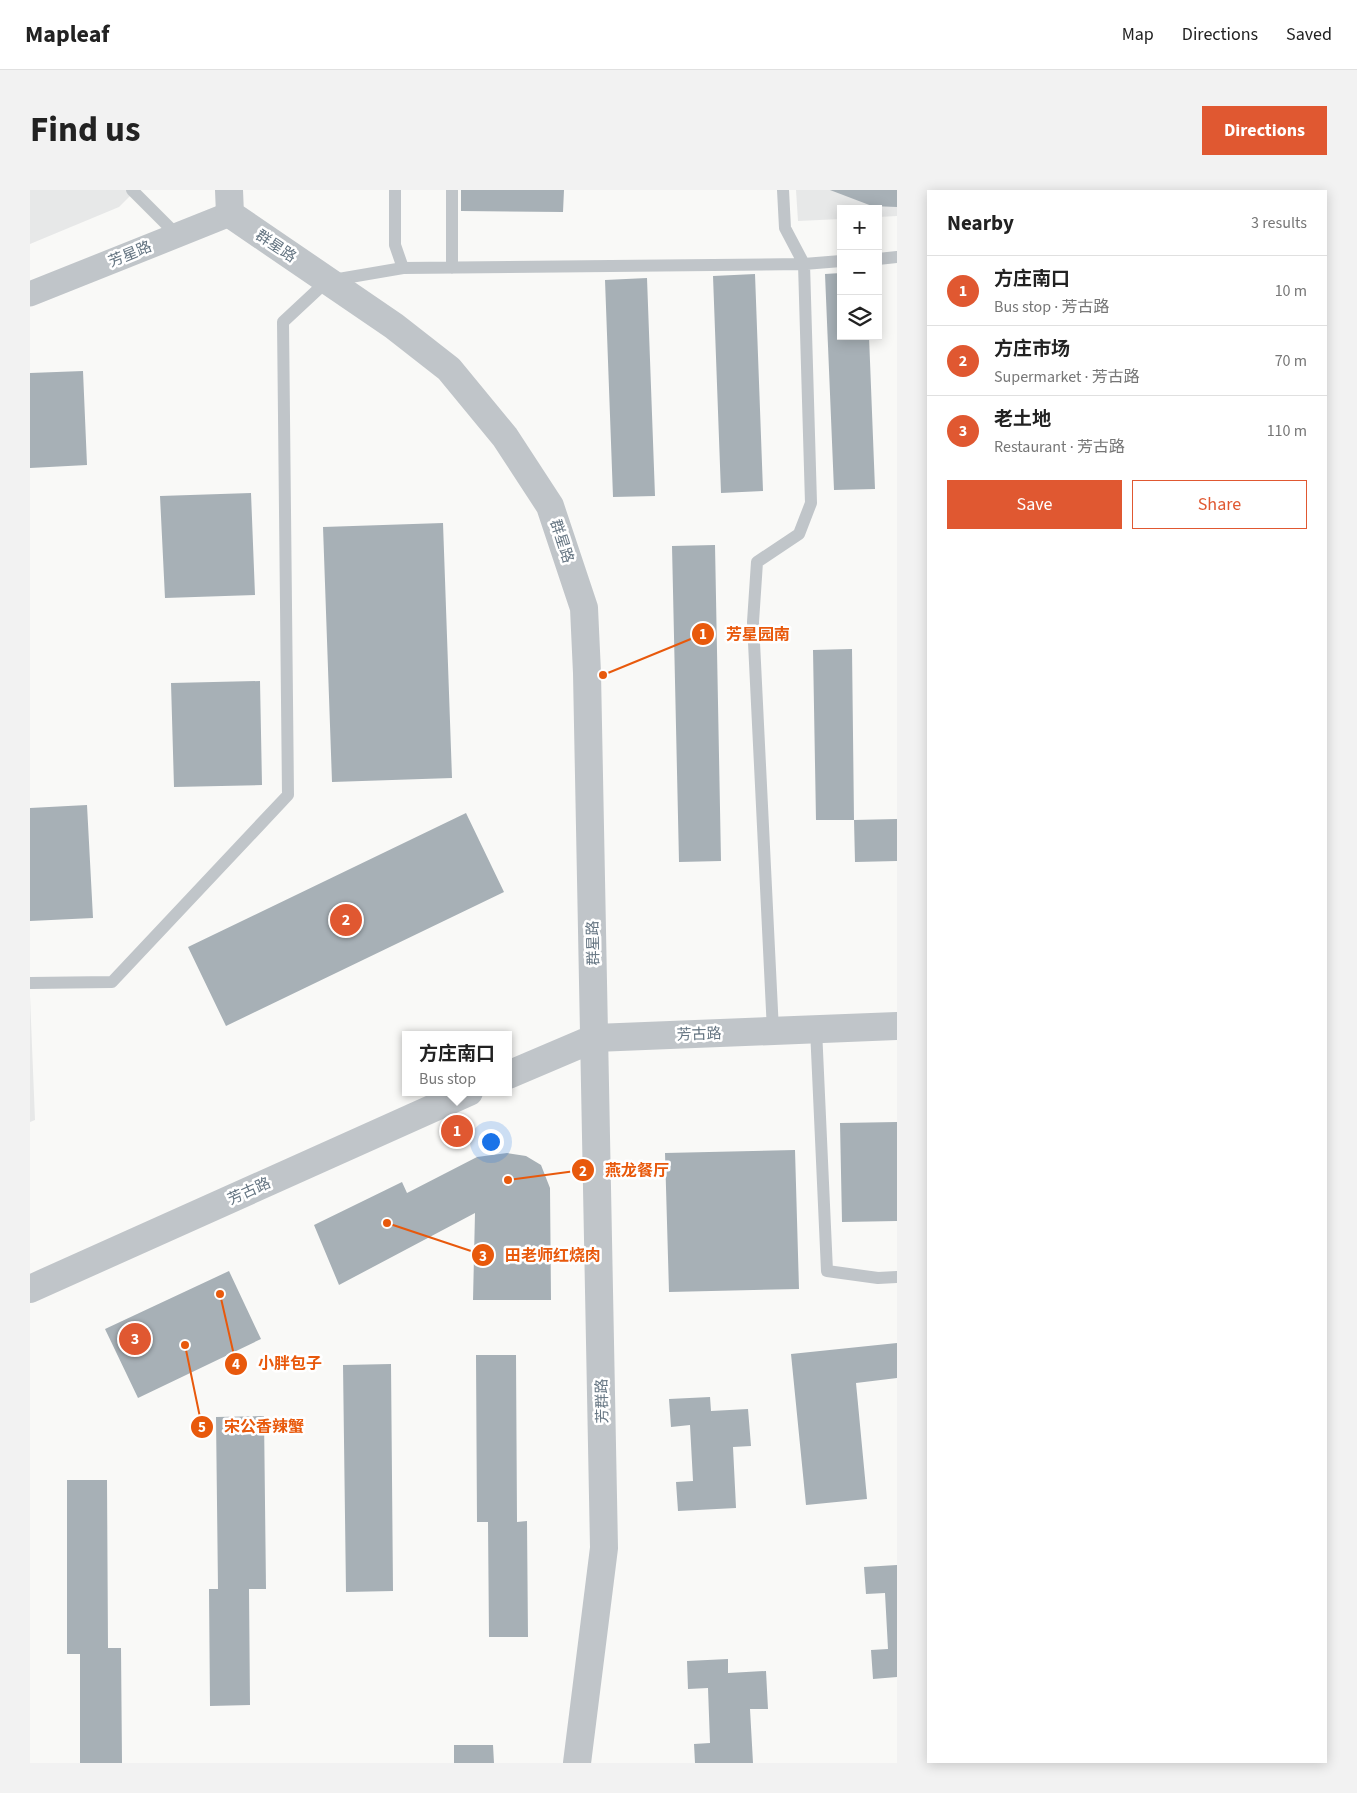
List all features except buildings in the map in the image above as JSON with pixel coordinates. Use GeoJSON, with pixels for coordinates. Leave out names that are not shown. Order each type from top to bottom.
{"type":"FeatureCollection","features":[{"type":"Feature","properties":{"kind":"street","name":"芳星路"},"geometry":{"type":"LineString","coordinates":[[30,294],[177,235],[230,202]]}},
{"type":"Feature","properties":{"kind":"street","name":"群星路"},"geometry":{"type":"LineString","coordinates":[[230,202],[327,281],[394,326],[449,368],[505,437],[550,506],[584,608],[594,1038]]}},
{"type":"Feature","properties":{"kind":"street","name":"芳古路"},"geometry":{"type":"LineString","coordinates":[[512,1073],[594,1038],[897,1026]]}},
{"type":"Feature","properties":{"kind":"street","name":"芳群路"},"geometry":{"type":"LineString","coordinates":[[576,1763],[604,1548],[594,1038]]}},
{"type":"Feature","properties":{"kind":"street","name":"芳古路"},"geometry":{"type":"LineString","coordinates":[[30,1289],[460,1096]]}},
{"type":"Feature","properties":{"kind":"lane"},"geometry":{"type":"LineString","coordinates":[[132,190],[177,235]]}},
{"type":"Feature","properties":{"kind":"lane"},"geometry":{"type":"LineString","coordinates":[[395,190],[395,245],[403,268]]}},
{"type":"Feature","properties":{"kind":"lane"},"geometry":{"type":"LineString","coordinates":[[452,190],[452,268]]}},
{"type":"Feature","properties":{"kind":"lane"},"geometry":{"type":"LineString","coordinates":[[773,1031],[753,622],[757,562],[799,534],[812,503],[804,264],[784,228],[783,190]]}},
{"type":"Feature","properties":{"kind":"lane"},"geometry":{"type":"LineString","coordinates":[[882,259],[897,257]]}},
{"type":"Feature","properties":{"kind":"lane"},"geometry":{"type":"LineString","coordinates":[[30,983],[112,982],[288,795],[283,322],[327,281],[403,268],[804,264],[837,261]]}},
{"type":"Feature","properties":{"kind":"lane"},"geometry":{"type":"LineString","coordinates":[[816,1029],[827,1271],[878,1278],[897,1277]]}},
{"type":"Feature","properties":{"kind":"shaded area"},"geometry":{"type":"Polygon","coordinates":[[[30,190],[136,190],[119,207],[30,244],[30,190]]]}},
{"type":"Feature","properties":{"kind":"shaded area"},"geometry":{"type":"Polygon","coordinates":[[[796,190],[897,190],[897,216],[882,217],[882,205],[837,205],[837,219],[798,221],[796,190]]]}},
{"type":"Feature","properties":{"kind":"shaded area"},"geometry":{"type":"Polygon","coordinates":[[[30,996],[35,1120],[30,1122],[30,996]]]}},
{"type":"Feature","properties":{"kind":"place","name":"芳星园南"},"geometry":{"type":"Point","coordinates":[603,675]}},
{"type":"Feature","properties":{"kind":"place","name":"方庄市场"},"geometry":{"type":"Point","coordinates":[346,920]}},
{"type":"Feature","properties":{"kind":"place","name":"方庄南口"},"geometry":{"type":"Point","coordinates":[457,1131]}},
{"type":"Feature","properties":{"kind":"place","name":"燕龙餐厅"},"geometry":{"type":"Point","coordinates":[508,1180]}},
{"type":"Feature","properties":{"kind":"place","name":"田老师红烧肉"},"geometry":{"type":"Point","coordinates":[387,1223]}},
{"type":"Feature","properties":{"kind":"place","name":"小胖包子"},"geometry":{"type":"Point","coordinates":[220,1294]}},
{"type":"Feature","properties":{"kind":"place","name":"老土地"},"geometry":{"type":"Point","coordinates":[135,1339]}},
{"type":"Feature","properties":{"kind":"place","name":"宋公香辣蟹"},"geometry":{"type":"Point","coordinates":[185,1345]}}]}
